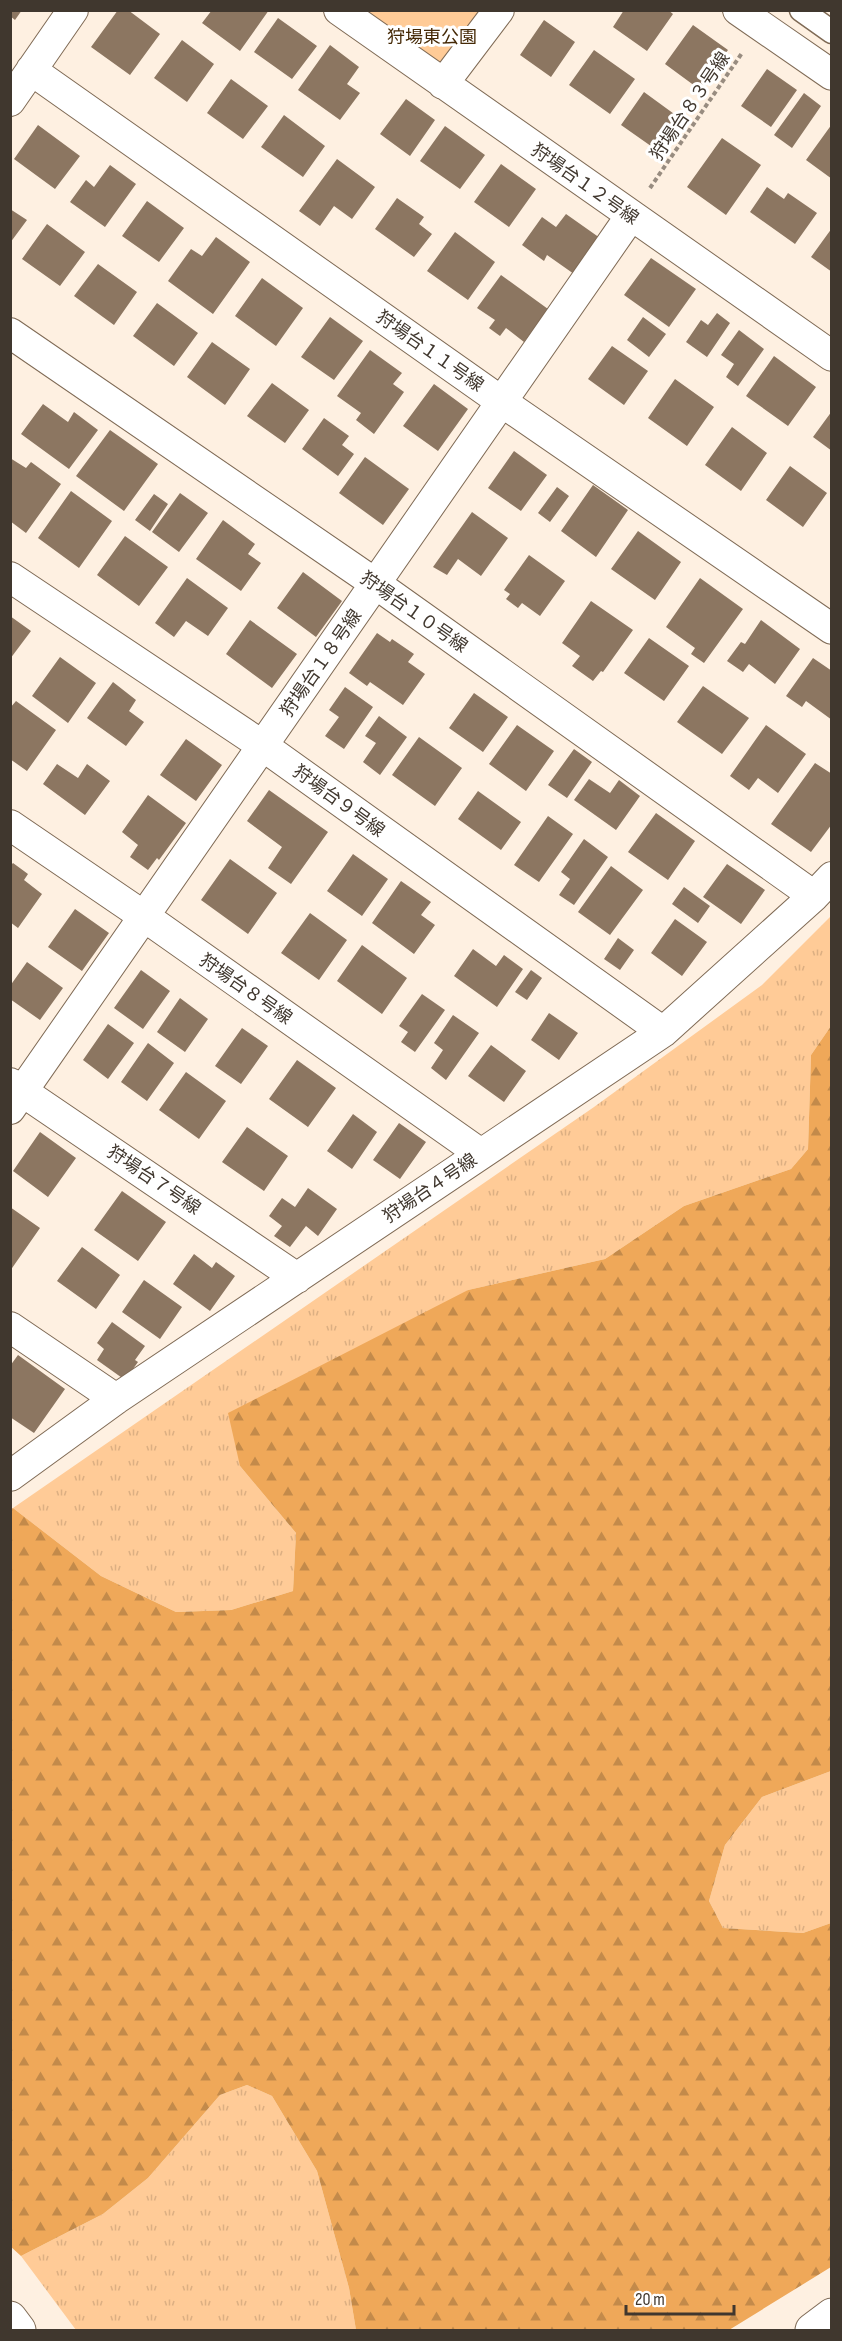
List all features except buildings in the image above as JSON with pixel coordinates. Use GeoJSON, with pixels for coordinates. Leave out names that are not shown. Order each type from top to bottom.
{"type":"FeatureCollection","features":[{"type":"Feature","properties":{"kind":"main road"},"geometry":{"type":"LineString","coordinates":[[812,2331],[831,2315]]}},
{"type":"Feature","properties":{"kind":"main road"},"geometry":{"type":"LineString","coordinates":[[10,2318],[19,2331]]}},
{"type":"Feature","properties":{"kind":"street"},"geometry":{"type":"LineString","coordinates":[[10,101],[73,10]]}},
{"type":"Feature","properties":{"kind":"street","name":"狩場台１２号線"},"geometry":{"type":"LineString","coordinates":[[339,10],[630,217],[831,356]]}},
{"type":"Feature","properties":{"kind":"street"},"geometry":{"type":"LineString","coordinates":[[443,84],[499,10]]}},
{"type":"Feature","properties":{"kind":"street"},"geometry":{"type":"LineString","coordinates":[[801,10],[831,32]]}},
{"type":"Feature","properties":{"kind":"street"},"geometry":{"type":"LineString","coordinates":[[750,18],[831,75]]}},
{"type":"Feature","properties":{"kind":"street","name":"狩場台１１号線"},"geometry":{"type":"LineString","coordinates":[[32,70],[502,402],[831,629]]}},
{"type":"Feature","properties":{"kind":"street","name":"狩場台１８号線"},"geometry":{"type":"LineString","coordinates":[[15,1094],[145,916],[630,217]]}},
{"type":"Feature","properties":{"kind":"street","name":"狩場台１０号線"},"geometry":{"type":"LineString","coordinates":[[10,333],[823,887]]}},
{"type":"Feature","properties":{"kind":"street","name":"狩場台９号線"},"geometry":{"type":"LineString","coordinates":[[10,577],[263,746],[663,1032]]}},
{"type":"Feature","properties":{"kind":"street","name":"狩場台８号線"},"geometry":{"type":"LineString","coordinates":[[10,825],[145,916],[481,1154]]}},
{"type":"Feature","properties":{"kind":"street","name":"狩場台４号線"},"geometry":{"type":"LineString","coordinates":[[10,1476],[116,1399],[663,1032],[823,887]]}},
{"type":"Feature","properties":{"kind":"street","name":"狩場台７号線"},"geometry":{"type":"LineString","coordinates":[[15,1094],[297,1278]]}},
{"type":"Feature","properties":{"kind":"street"},"geometry":{"type":"LineString","coordinates":[[10,1326],[116,1399]]}},
{"type":"Feature","properties":{"kind":"path","name":"狩場台８３号線"},"geometry":{"type":"LineString","coordinates":[[630,217],[750,18]]}},
{"type":"Feature","properties":{"kind":"green space","name":"狩場東公園"},"geometry":{"type":"Polygon","coordinates":[[[351,11],[483,11],[440,73],[351,11]]]}},
{"type":"Feature","properties":{"kind":"green space"},"geometry":{"type":"Polygon","coordinates":[[[831,916],[831,1026],[811,1055],[808,1149],[791,1169],[684,1206],[605,1259],[468,1290],[240,1466],[296,1533],[293,1591],[231,1610],[176,1612],[101,1576],[13,1508],[594,1107],[762,985],[831,916]]]}},
{"type":"Feature","properties":{"kind":"green space"},"geometry":{"type":"Polygon","coordinates":[[[831,1026],[831,1771],[762,1797],[725,1845],[709,1901],[723,1928],[803,1933],[831,1923],[831,2267],[729,2330],[356,2330],[349,2288],[317,2171],[272,2096],[247,2085],[220,2095],[148,2178],[103,2214],[21,2256],[10,2246],[11,1509],[13,1508],[101,1576],[176,1612],[231,1610],[293,1591],[296,1533],[240,1466],[228,1413],[468,1290],[605,1259],[684,1206],[791,1169],[808,1149],[811,1055],[831,1026]]]}},
{"type":"Feature","properties":{"kind":"green space"},"geometry":{"type":"Polygon","coordinates":[[[831,1771],[831,1923],[803,1933],[723,1928],[709,1901],[725,1845],[762,1797],[831,1771]]]}},
{"type":"Feature","properties":{"kind":"green space"},"geometry":{"type":"Polygon","coordinates":[[[247,2085],[272,2096],[317,2171],[349,2288],[356,2330],[76,2330],[21,2256],[103,2214],[148,2178],[220,2095],[247,2085]]]}}]}
